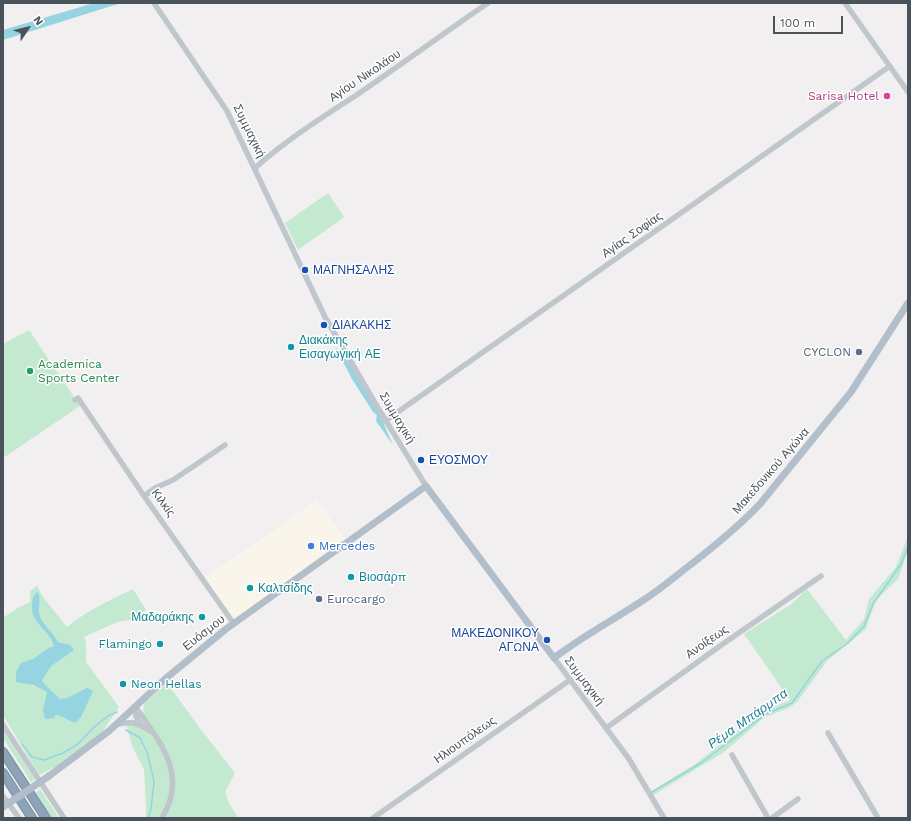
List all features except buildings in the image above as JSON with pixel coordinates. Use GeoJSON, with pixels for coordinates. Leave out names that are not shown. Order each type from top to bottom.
{"type":"FeatureCollection","features":[{"type":"Feature","properties":{"kind":"highway"},"geometry":{"type":"LineString","coordinates":[[3,752],[46,818]]}},
{"type":"Feature","properties":{"kind":"highway"},"geometry":{"type":"LineString","coordinates":[[3,773],[32,818]]}},
{"type":"Feature","properties":{"kind":"main road","name":"Μακεδονικού Αγώνα"},"geometry":{"type":"LineString","coordinates":[[554,658],[595,629],[656,592],[720,542],[748,517],[852,392],[908,303]]}},
{"type":"Feature","properties":{"kind":"main road","name":"Συμμαχική"},"geometry":{"type":"LineString","coordinates":[[426,486],[554,658]]}},
{"type":"Feature","properties":{"kind":"main road","name":"Ευόσμου"},"geometry":{"type":"LineString","coordinates":[[3,808],[78,755],[115,725],[199,650],[426,486]]}},
{"type":"Feature","properties":{"kind":"street","name":"Συμμαχική"},"geometry":{"type":"LineString","coordinates":[[154,3],[227,111],[325,317],[385,420],[426,486]]}},
{"type":"Feature","properties":{"kind":"street","name":"Αγίου Νικολάου"},"geometry":{"type":"LineString","coordinates":[[255,168],[279,148],[488,3]]}},
{"type":"Feature","properties":{"kind":"street"},"geometry":{"type":"LineString","coordinates":[[845,3],[908,92]]}},
{"type":"Feature","properties":{"kind":"street","name":"Αγίας Σοφίας"},"geometry":{"type":"LineString","coordinates":[[385,420],[890,66]]}},
{"type":"Feature","properties":{"kind":"street","name":"Κιλκίς"},"geometry":{"type":"LineString","coordinates":[[75,400],[78,398],[144,496],[234,624]]}},
{"type":"Feature","properties":{"kind":"street"},"geometry":{"type":"LineString","coordinates":[[144,496],[155,488],[172,480],[225,445]]}},
{"type":"Feature","properties":{"kind":"street","name":"Ανοίξεως"},"geometry":{"type":"LineString","coordinates":[[606,728],[714,650],[821,576]]}},
{"type":"Feature","properties":{"kind":"street","name":"Συμμαχική"},"geometry":{"type":"LineString","coordinates":[[554,658],[629,759],[664,818]]}},
{"type":"Feature","properties":{"kind":"street","name":"Ηλιουπόλεως"},"geometry":{"type":"LineString","coordinates":[[373,818],[570,680]]}},
{"type":"Feature","properties":{"kind":"street"},"geometry":{"type":"LineString","coordinates":[[135,706],[136,718],[142,726]]}},
{"type":"Feature","properties":{"kind":"street"},"geometry":{"type":"LineString","coordinates":[[135,706],[169,759],[172,772],[171,795],[162,818]]}},
{"type":"Feature","properties":{"kind":"street"},"geometry":{"type":"LineString","coordinates":[[115,725],[129,722],[142,726],[154,734]]}},
{"type":"Feature","properties":{"kind":"street"},"geometry":{"type":"LineString","coordinates":[[3,725],[64,818]]}},
{"type":"Feature","properties":{"kind":"street"},"geometry":{"type":"LineString","coordinates":[[828,732],[878,818]]}},
{"type":"Feature","properties":{"kind":"street"},"geometry":{"type":"LineString","coordinates":[[732,755],[768,818]]}},
{"type":"Feature","properties":{"kind":"street"},"geometry":{"type":"LineString","coordinates":[[3,796],[19,818]]}},
{"type":"Feature","properties":{"kind":"street"},"geometry":{"type":"LineString","coordinates":[[772,818],[798,799]]}},
{"type":"Feature","properties":{"kind":"shaded area"},"geometry":{"type":"Polygon","coordinates":[[[317,500],[345,539],[234,620],[205,578],[317,500]]]}},
{"type":"Feature","properties":{"kind":"green space"},"geometry":{"type":"Polygon","coordinates":[[[328,193],[344,217],[298,250],[285,223],[328,193]]]}},
{"type":"Feature","properties":{"kind":"green space","name":"Academica Sports Center"},"geometry":{"type":"Polygon","coordinates":[[[29,330],[80,406],[3,458],[3,344],[29,330]]]}},
{"type":"Feature","properties":{"kind":"green space"},"geometry":{"type":"Polygon","coordinates":[[[908,536],[908,551],[898,579],[876,600],[866,629],[827,661],[797,702],[789,708],[765,717],[724,752],[652,796],[650,792],[694,765],[762,712],[790,700],[744,634],[790,605],[807,589],[846,640],[864,619],[869,599],[896,567],[908,536]]]}},
{"type":"Feature","properties":{"kind":"green space"},"geometry":{"type":"Polygon","coordinates":[[[37,586],[43,597],[67,627],[91,611],[133,589],[146,610],[134,619],[117,622],[84,637],[86,643],[86,662],[119,707],[101,734],[65,762],[39,775],[3,715],[3,618],[30,602],[30,591],[37,586]]]}},
{"type":"Feature","properties":{"kind":"green space"},"geometry":{"type":"Polygon","coordinates":[[[167,683],[235,773],[225,792],[228,801],[238,818],[146,818],[144,770],[133,748],[126,724],[143,715],[144,703],[167,683]]]}},
{"type":"Feature","properties":{"kind":"green space"},"geometry":{"type":"Polygon","coordinates":[[[3,731],[35,779],[31,782],[3,738],[3,731]]]}},
{"type":"Feature","properties":{"kind":"green space"},"geometry":{"type":"Polygon","coordinates":[[[40,789],[59,818],[52,818],[36,793],[40,789]]]}},
{"type":"Feature","properties":{"kind":"water"},"geometry":{"type":"Polygon","coordinates":[[[94,3],[121,3],[3,40],[3,30],[94,3]]]}},
{"type":"Feature","properties":{"kind":"water"},"geometry":{"type":"Polygon","coordinates":[[[335,346],[362,379],[393,445],[376,421],[377,415],[373,412],[352,379],[335,346]]]}},
{"type":"Feature","properties":{"kind":"water"},"geometry":{"type":"Polygon","coordinates":[[[37,592],[40,599],[39,613],[42,621],[58,642],[70,645],[74,650],[51,666],[42,680],[45,685],[60,699],[67,698],[87,688],[93,691],[81,717],[75,723],[57,715],[55,715],[54,718],[45,719],[43,710],[47,692],[34,685],[16,682],[16,672],[21,663],[33,659],[54,646],[52,640],[34,618],[32,612],[34,595],[37,592]]]}},
{"type":"Feature","properties":{"kind":"waterway","name":"Ρέμα Μπάρμπα"},"geometry":{"type":"LineString","coordinates":[[652,792],[701,763],[766,714],[792,703],[822,661],[848,643],[864,626],[873,604],[901,564],[908,547]]}},
{"type":"Feature","properties":{"kind":"waterway"},"geometry":{"type":"LineString","coordinates":[[22,744],[32,757],[44,760],[63,753],[78,744],[94,727],[108,716],[117,712]]}},
{"type":"Feature","properties":{"kind":"waterway"},"geometry":{"type":"LineString","coordinates":[[126,730],[140,738],[147,752],[154,781],[151,809],[148,818]]}},
{"type":"Feature","properties":{"kind":"place","name":"Sarisa Hotel"},"geometry":{"type":"Point","coordinates":[887,96]}},
{"type":"Feature","properties":{"kind":"place","name":"ΜΑΓΝΗΣΑΛΗΣ"},"geometry":{"type":"Point","coordinates":[305,270]}},
{"type":"Feature","properties":{"kind":"place","name":"ΔΙΑΚΑΚΗΣ"},"geometry":{"type":"Point","coordinates":[324,325]}},
{"type":"Feature","properties":{"kind":"place","name":"Διακάκης Εισαγωγική ΑΕ"},"geometry":{"type":"Point","coordinates":[291,347]}},
{"type":"Feature","properties":{"kind":"place","name":"CYCLON"},"geometry":{"type":"Point","coordinates":[859,352]}},
{"type":"Feature","properties":{"kind":"place","name":"Academica Sports Center"},"geometry":{"type":"Point","coordinates":[30,371]}},
{"type":"Feature","properties":{"kind":"place","name":"ΕΥΟΣΜΟΥ"},"geometry":{"type":"Point","coordinates":[421,460]}},
{"type":"Feature","properties":{"kind":"place","name":"Mercedes"},"geometry":{"type":"Point","coordinates":[311,546]}},
{"type":"Feature","properties":{"kind":"place","name":"Βιοσάρπ"},"geometry":{"type":"Point","coordinates":[351,577]}},
{"type":"Feature","properties":{"kind":"place","name":"Καλτσίδης"},"geometry":{"type":"Point","coordinates":[250,588]}},
{"type":"Feature","properties":{"kind":"place","name":"Eurocargo"},"geometry":{"type":"Point","coordinates":[319,599]}},
{"type":"Feature","properties":{"kind":"place","name":"Μαδαράκης"},"geometry":{"type":"Point","coordinates":[202,617]}},
{"type":"Feature","properties":{"kind":"place","name":"ΜΑΚΕΔΟΝΙΚΟΥ ΑΓΩΝΑ"},"geometry":{"type":"Point","coordinates":[547,640]}},
{"type":"Feature","properties":{"kind":"place","name":"Flamingo"},"geometry":{"type":"Point","coordinates":[160,644]}},
{"type":"Feature","properties":{"kind":"place","name":"Neon Hellas"},"geometry":{"type":"Point","coordinates":[123,684]}}]}
